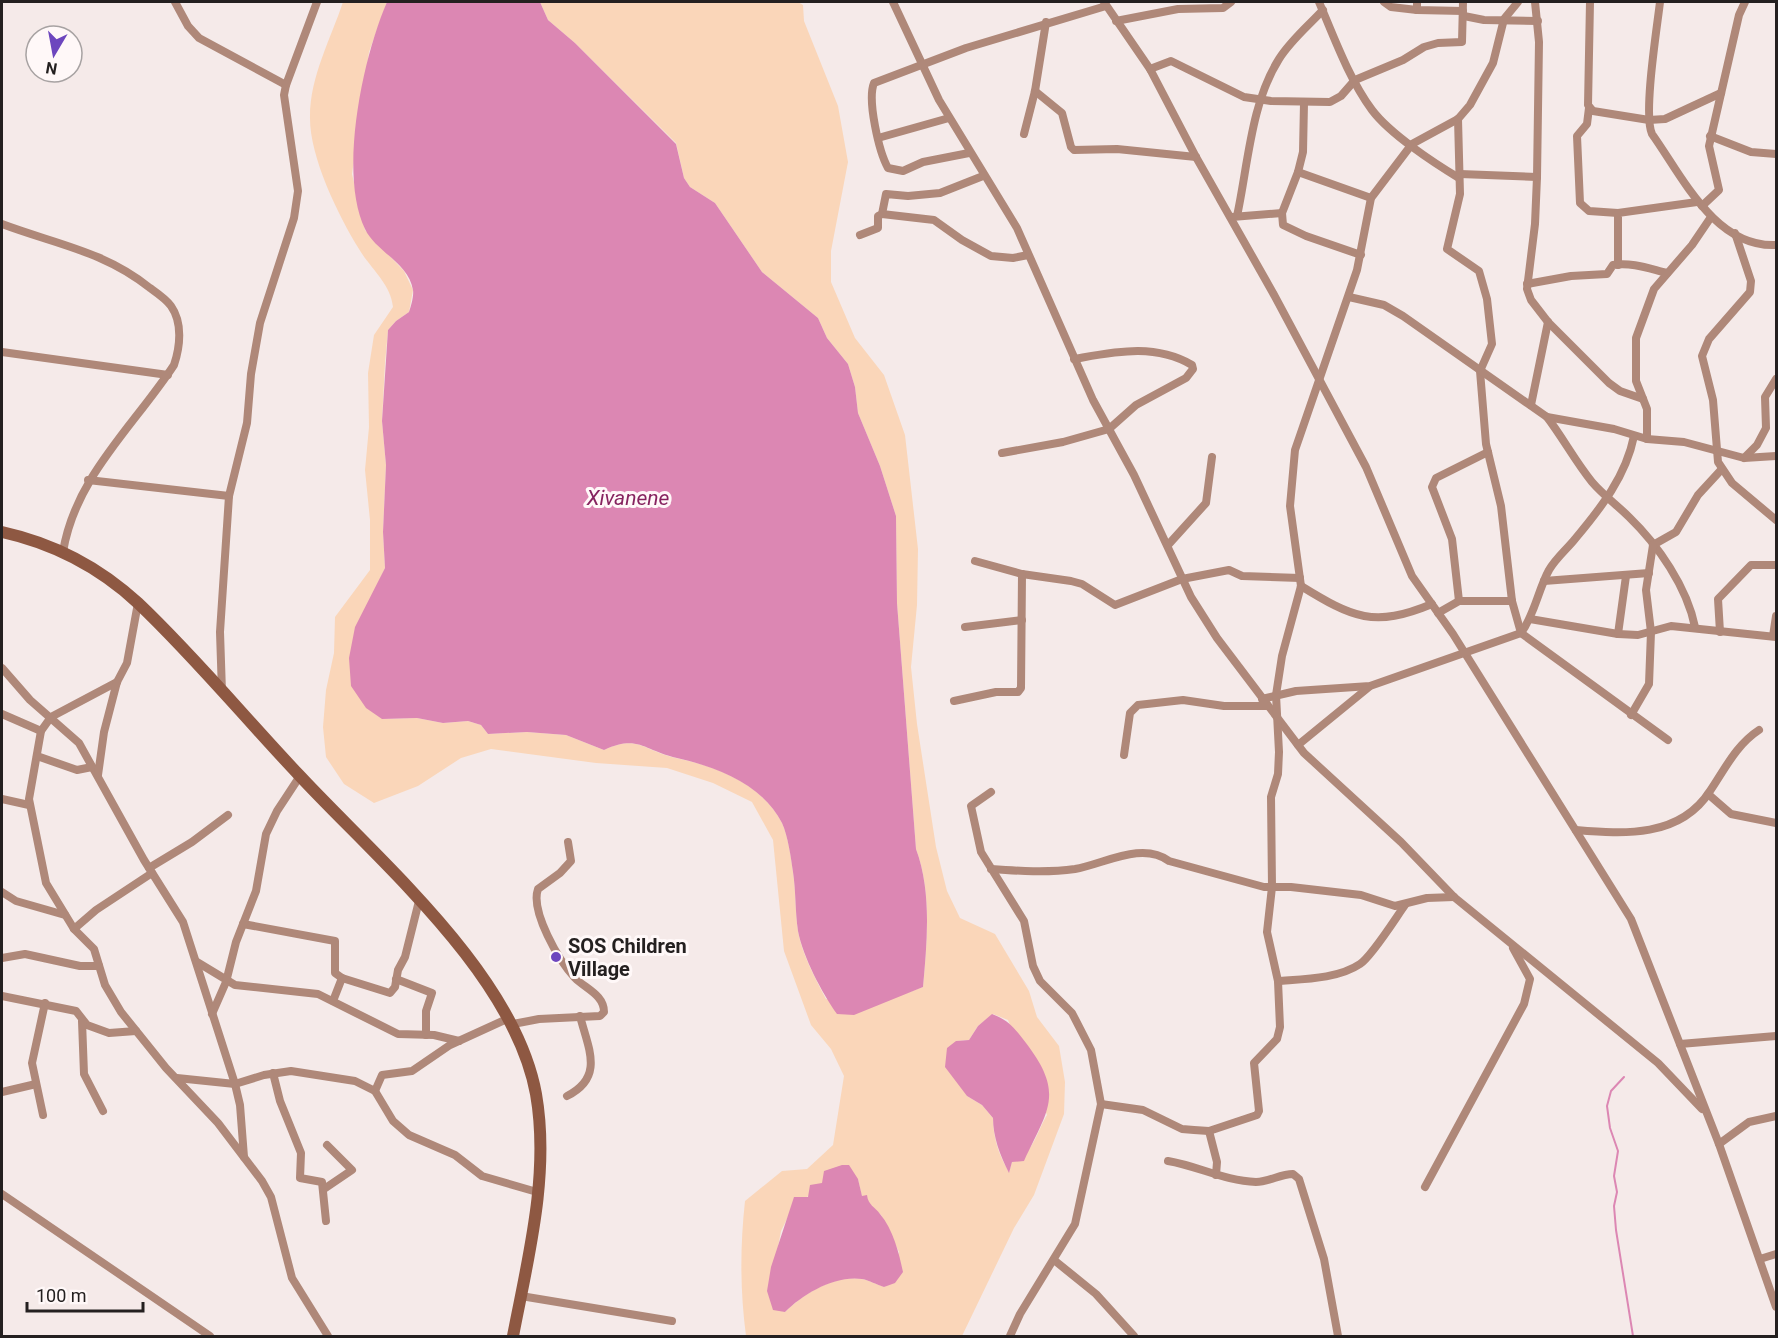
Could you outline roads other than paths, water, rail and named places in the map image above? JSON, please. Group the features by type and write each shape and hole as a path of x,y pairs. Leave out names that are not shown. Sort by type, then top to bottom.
{"main road":[{"path":"2,532 25,537 63,552 109,579 138,603 419,901 484,978 511,1021 526,1057 540,1122 537,1192 513,1336"}],"street":[{"path":"176,2 188,26 200,38 286,85"},
{"path":"222,692 220,632 229,496 247,423 251,374 260,323 294,218 298,191 284,95 318,2"},
{"path":"893,2 921,66 949,118 1017,228 1074,359 1168,545 1182,579 1217,638 1298,745 1401,842 1454,897 1658,1063 1704,1112"},
{"path":"1116,21 1178,9 1223,8 1231,2"},
{"path":"1384,2 1391,7 1417,6 1463,10 1504,19 1538,21"},
{"path":"1101,1104 1138,1109 1182,1128 1209,1131 1258,1113 1254,1063 1277,1039 1280,1027 1278,981 1267,938 1272,887 1271,798 1278,774 1279,752 1276,695 1282,656 1300,582 1292,532 1292,470 1295,450 1349,297 1361,255 1371,198 1412,144 1458,119 1482,88 1493,63 1504,19 1518,2"},
{"path":"1535,2 1538,21 1537,177 1535,224 1527,284 1531,300 1548,322 1609,382 1620,391 1642,399"},
{"path":"1590,2 1589,108 1587,124 1578,136 1580,203 1589,211 1618,213 1700,204 1719,190 1709,154 1710,136 1739,15 1745,2"},
{"path":"1660,2 1648,120 1652,134 1711,217 1735,233 1773,245 1776,255"},
{"path":"969,153 923,162 903,171 893,170 886,164 878,138 871,92 874,83 966,48 1105,4 1150,69 1196,157 1234,217 1366,467 1412,576 1465,652 1636,929 1704,1112 1719,1144 1776,1307"},
{"path":"1234,217 1260,101 1279,59 1321,6 1355,80 1374,112 1412,144 1460,176 1537,177"},
{"path":"1150,69 1171,61 1244,97 1260,101 1330,102 1341,96 1355,80 1430,45 1462,42 1463,10"},
{"path":"1023,134 1035,90 1046,22"},
{"path":"1035,90 1062,113 1071,147 1074,150 1117,149 1196,157"},
{"path":"1589,108 1593,111 1648,120 1680,114 1721,93"},
{"path":"1304,103 1303,152 1281,220 1287,228 1361,255"},
{"path":"878,138 949,118"},
{"path":"1458,119 1460,176 1458,207 1447,249 1479,271 1487,299 1492,344 1480,371 1488,452 1501,506 1512,601 1521,633 1668,740"},
{"path":"1710,136 1750,152 1776,154"},
{"path":"1298,171 1371,198"},
{"path":"860,235 878,228 878,216 882,214 886,194 908,196 940,193 983,176"},
{"path":"1234,217 1282,213"},
{"path":"1618,213 1618,265"},
{"path":"882,214 934,220 962,240 991,256 1012,258 1029,255"},
{"path":"1647,439 1647,409 1636,381 1636,338 1654,290 1692,245 1711,217"},
{"path":"2,224 88,252 123,267 171,306 178,321 178,352 168,375 88,480 66,531 63,552"},
{"path":"1735,233 1751,281 1750,292 1709,339 1702,356 1713,400 1721,470 1732,483 1776,520"},
{"path":"1527,284 1571,276 1607,274 1613,265 1641,266 1667,273"},
{"path":"1349,297 1384,305 1403,316 1547,417 1584,472 1607,498 1629,516 1653,545 1683,594 1692,612 1695,627"},
{"path":"1531,405 1548,322"},
{"path":"1002,453 1063,442 1109,429 1136,405 1192,373 1192,365 1150,350 1074,359"},
{"path":"2,352 168,375"},
{"path":"1744,458 1757,445 1766,429 1764,404 1776,379"},
{"path":"1547,417 1614,429 1647,439 1684,442 1718,453 1744,458 1776,456"},
{"path":"1124,756 1130,713 1138,705 1183,700 1224,706 1265,702 1276,695 1370,686 1521,633 1530,619 1544,580 1557,559 1607,498 1625,467 1634,436"},
{"path":"1460,601 1452,539 1432,487 1436,478 1488,452"},
{"path":"1168,545 1206,503 1212,457"},
{"path":"1653,545 1676,532 1698,495 1721,470"},
{"path":"88,480 229,496"},
{"path":"1632,715 1649,684 1651,632 1646,598 1653,545"},
{"path":"975,561 1022,574 1071,580 1115,605 1182,579 1229,570 1242,576 1300,582 1352,613 1369,618 1389,619 1432,604"},
{"path":"1720,632 1718,599 1751,565 1776,565"},
{"path":"1544,580 1649,573"},
{"path":"954,701 987,694 1018,692 1021,688 1022,574"},
{"path":"1618,634 1626,576"},
{"path":"1438,613 1460,601 1512,601"},
{"path":"98,776 104,732 117,682 127,663 138,603"},
{"path":"1530,619 1618,634 1651,632 1671,626 1775,637 1776,616"},
{"path":"965,627 1022,620"},
{"path":"2,668 30,700 72,735 187,930 235,1084 240,1106 244,1157"},
{"path":"117,682 98,690 51,717 41,731 29,805 46,883 74,929 92,945 110,995 136,1031 256,1171 271,1197 292,1278 328,1336"},
{"path":"1298,745 1370,686"},
{"path":"2,714 41,731"},
{"path":"1576,830 1639,834 1674,822 1708,794 1736,750 1758,730"},
{"path":"37,756 77,770 92,767"},
{"path":"212,1014 226,982 258,882 261,849 266,834 277,811 300,776"},
{"path":"991,792 971,808 981,852 1024,921 1033,966 1041,981 1072,1013 1088,1044 1101,1104 1075,1224 1020,1314 1010,1336"},
{"path":"1708,794 1731,814 1776,823"},
{"path":"2,799 29,805"},
{"path":"74,929 96,910 228,815"},
{"path":"375,1091 382,1075 411,1071 459,1041 511,1021 600,1016 604,1012 601,1000 570,972 537,912 538,888 560,873 571,861 568,842"},
{"path":"991,868 1036,873 1077,869 1126,855 1158,854 1169,861 1272,887 1361,895 1395,906 1427,898 1454,897"},
{"path":"2,892 16,901 65,915"},
{"path":"243,924 335,941 333,969 342,978 390,993 405,957 419,901"},
{"path":"1278,981 1314,977 1348,970 1361,964 1405,905"},
{"path":"1425,1187 1524,1004 1530,979 1511,945"},
{"path":"2,958 25,954 81,966 99,966"},
{"path":"197,962 226,982 251,988 310,992 333,1001 393,1032 459,1041"},
{"path":"333,1001 342,978"},
{"path":"396,979 432,993 426,1011 426,1035"},
{"path":"2,996 76,1011 81,1021 84,1074 104,1111"},
{"path":"43,1115 32,1063 45,1003"},
{"path":"567,1095 581,1087 590,1077 591,1062 580,1016"},
{"path":"81,1021 109,1033 136,1031"},
{"path":"1680,1044 1776,1036"},
{"path":"176,1078 235,1084 273,1073 291,1071 355,1081 375,1091 393,1121 408,1135 455,1155 482,1176 537,1192"},
{"path":"273,1073 292,1133 301,1153 300,1178 303,1181 320,1180 324,1189 326,1221"},
{"path":"2,1092 36,1084"},
{"path":"1719,1144 1749,1122 1776,1116"},
{"path":"1209,1131 1217,1162 1216,1175"},
{"path":"324,1189 352,1170 327,1145"},
{"path":"1167,1161 1216,1175 1257,1182 1287,1174 1293,1174 1299,1179 1324,1258 1338,1336"},
{"path":"3,1194 210,1336"},
{"path":"1760,1259 1776,1254"},
{"path":"1054,1260 1096,1294 1134,1336"},
{"path":"521,1296 672,1321"}],"water":[{"name":"Xivanene","path":"387,2 540,2 548,20 575,43 676,144 684,178 690,187 715,203 762,272 818,318 827,338 848,364 855,387 858,413 880,466 896,516 897,603 916,849 924,882 927,917 923,987 854,1015 837,1014 825,996 800,941 794,879 788,841 782,823 763,798 737,779 707,766 666,755 641,745 616,745 604,750 566,735 527,732 488,734 481,725 468,721 443,723 417,718 382,719 366,708 351,686 349,658 355,627 385,568 383,532 386,465 382,421 388,330 409,312 413,295 405,272 365,229 357,205 354,178 354,147 362,83 378,25"},
{"path":"992,1014 1007,1022 1026,1043 1046,1076 1049,1089 1049,1102 1040,1128 1024,1161 1012,1162 1009,1173 998,1146 993,1118 982,1105 967,1096 945,1067 947,1048 956,1041 969,1040 978,1026"},
{"path":"849,1165 858,1179 862,1196 867,1195 870,1204 889,1227 903,1272 895,1283 884,1287 862,1279 841,1280 820,1287 785,1312 773,1310 767,1291 771,1267 794,1197 808,1197 810,1185 822,1183 824,1171"}],"waterway":[{"path":"1624,1077 1611,1091 1607,1106 1610,1128 1618,1151 1614,1176 1617,1192 1614,1206 1633,1336"}],"place":[{"name":"SOS Children Village","path":"556,957"}]}
